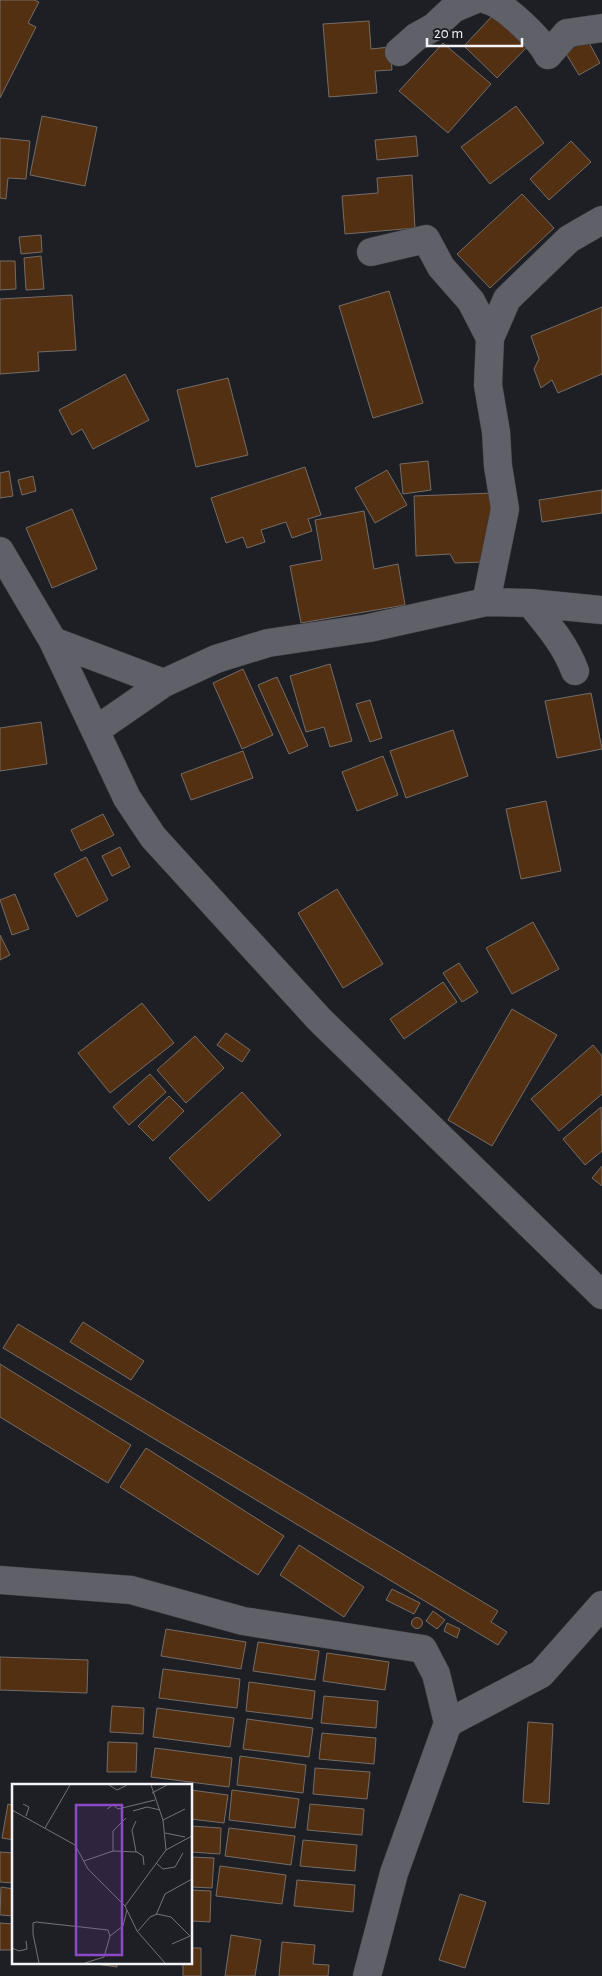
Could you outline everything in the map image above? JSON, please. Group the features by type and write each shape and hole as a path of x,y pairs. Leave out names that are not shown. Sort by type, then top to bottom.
{"street":[{"path":"400,52 416,37 434,27 453,9 474,0"},
{"path":"487,0 497,2 511,13 543,45 548,55 567,33 602,28"},
{"path":"486,602 505,509 498,466 496,432 488,385 490,338 507,299 569,239 602,220"},
{"path":"371,252 426,239 441,267 471,301 490,338"},
{"path":"0,551 53,641 127,798 152,837 318,1019 602,1294"},
{"path":"96,730 164,683 216,660 268,643 369,628 486,602 530,603 602,610"},
{"path":"530,603 569,654 575,671"},
{"path":"53,641 164,683"},
{"path":"0,1580 132,1590 243,1621 423,1649 436,1674 448,1723 394,1873 367,1976"},
{"path":"448,1723 541,1674 602,1605"}],"building":[{"path":"0,0 34,0 39,2 28,23 36,27 0,98"},
{"path":"495,13 528,46 497,78 464,46"},
{"path":"369,21 371,49 390,47 392,70 375,71 377,93 329,97 323,24"},
{"path":"587,39 600,63 579,75 565,52"},
{"path":"443,43 491,84 448,133 399,91"},
{"path":"516,106 544,143 490,184 461,147"},
{"path":"42,116 97,127 85,186 30,175"},
{"path":"416,136 418,156 377,160 375,140"},
{"path":"0,138 30,141 26,179 8,178 6,199 0,198"},
{"path":"571,141 591,162 549,200 530,179"},
{"path":"412,175 415,228 345,234 342,196 378,193 377,178"},
{"path":"522,194 554,228 490,288 457,254"},
{"path":"41,235 42,252 21,254 19,237"},
{"path":"41,256 44,289 26,290 24,258"},
{"path":"0,261 15,261 16,289 0,290"},
{"path":"389,291 423,403 373,418 339,306"},
{"path":"72,295 76,350 38,352 39,371 0,374 0,299"},
{"path":"602,307 602,374 558,393 552,380 541,388 534,369 539,359 531,336"},
{"path":"125,374 149,420 93,449 82,429 72,435 59,410"},
{"path":"228,378 248,455 196,467 177,390"},
{"path":"428,461 431,490 403,494 400,464"},
{"path":"305,467 321,515 308,519 312,531 292,538 286,522 261,530 265,542 247,548 243,537 226,543 211,498"},
{"path":"387,470 407,505 375,523 355,488"},
{"path":"9,471 13,496 0,498 0,473"},
{"path":"33,476 36,491 22,495 18,480"},
{"path":"602,490 602,513 542,522 539,500"},
{"path":"493,493 496,552 484,562 455,563 450,554 416,556 414,496"},
{"path":"72,509 97,569 52,588 26,528"},
{"path":"364,511 374,569 398,564 405,605 301,623 290,566 322,560 315,520"},
{"path":"330,664 352,741 330,747 324,727 306,732 290,676"},
{"path":"243,669 273,735 242,749 213,683"},
{"path":"277,677 308,746 289,754 258,685"},
{"path":"591,693 602,749 557,758 545,701"},
{"path":"370,700 382,738 370,742 356,704"},
{"path":"41,722 47,764 0,771 0,728"},
{"path":"453,730 468,776 406,798 390,751"},
{"path":"243,751 253,778 191,800 181,774"},
{"path":"383,756 398,795 357,811 342,772"},
{"path":"546,801 561,871 521,879 506,809"},
{"path":"103,814 114,835 81,851 71,830"},
{"path":"120,847 130,867 112,876 102,856"},
{"path":"86,857 108,900 77,917 54,874"},
{"path":"337,889 383,964 343,988 298,913"},
{"path":"15,894 29,929 12,935 0,900"},
{"path":"533,922 559,969 512,994 486,948"},
{"path":"0,935 10,955 0,960"},
{"path":"459,963 478,992 462,1002 443,973"},
{"path":"443,982 457,1002 404,1039 390,1019"},
{"path":"142,1003 174,1043 110,1093 78,1053"},
{"path":"512,1009 557,1035 492,1146 448,1120"},
{"path":"226,1033 250,1050 242,1062 217,1045"},
{"path":"195,1036 224,1068 186,1103 157,1070"},
{"path":"593,1045 602,1056 602,1094 559,1131 531,1099"},
{"path":"150,1074 166,1092 129,1125 113,1107"},
{"path":"242,1092 281,1135 209,1201 169,1158"},
{"path":"169,1096 184,1111 153,1141 138,1126"},
{"path":"601,1107 602,1151 585,1165 563,1139"},
{"path":"602,1166 602,1186 592,1178"},
{"path":"83,1322 144,1361 131,1380 70,1342"},
{"path":"18,1324 498,1611 491,1622 507,1632 498,1645 3,1348"},
{"path":"0,1364 131,1445 108,1483 0,1417"},
{"path":"146,1448 284,1536 258,1575 120,1487"},
{"path":"299,1545 364,1587 344,1617 280,1575"},
{"path":"392,1589 420,1603 414,1614 386,1600"},
{"path":"433,1611 445,1620 437,1629 426,1621"},
{"path":"415,1618 419,1618 422,1623 421,1627 415,1628 412,1625 412,1621"},
{"path":"447,1623 460,1629 457,1638 444,1631"},
{"path":"166,1629 246,1642 241,1669 161,1656"},
{"path":"258,1642 319,1651 315,1680 253,1671"},
{"path":"327,1653 389,1662 385,1690 323,1681"},
{"path":"0,1657 88,1660 87,1693 0,1690"},
{"path":"163,1669 240,1679 237,1708 159,1698"},
{"path":"249,1682 315,1691 312,1719 246,1711"},
{"path":"324,1696 378,1701 376,1728 321,1723"},
{"path":"112,1706 144,1708 143,1734 110,1732"},
{"path":"157,1708 234,1718 230,1747 153,1737"},
{"path":"247,1719 313,1728 309,1757 243,1749"},
{"path":"528,1722 553,1724 549,1804 523,1802"},
{"path":"322,1733 376,1738 374,1764 319,1759"},
{"path":"108,1742 137,1743 136,1772 107,1772"},
{"path":"155,1748 232,1758 229,1787 151,1777"},
{"path":"240,1756 306,1765 303,1793 237,1785"},
{"path":"315,1768 370,1772 367,1799 313,1794"},
{"path":"192,1790 228,1795 224,1823 192,1819"},
{"path":"232,1790 299,1799 295,1828 229,1820"},
{"path":"8,1804 12,1805 12,1840 2,1838"},
{"path":"310,1804 364,1809 362,1835 307,1830"},
{"path":"192,1826 221,1828 220,1854 192,1852"},
{"path":"229,1828 295,1836 291,1865 225,1856"},
{"path":"303,1840 357,1845 355,1871 300,1866"},
{"path":"0,1852 12,1853 12,1883 0,1882"},
{"path":"192,1857 214,1858 212,1888 192,1887"},
{"path":"220,1866 286,1875 282,1904 216,1896"},
{"path":"297,1880 355,1885 353,1912 294,1906"},
{"path":"1,1887 12,1889 12,1916 0,1915"},
{"path":"192,1890 211,1891 210,1922 192,1921"},
{"path":"460,1894 486,1902 465,1968 439,1960"},
{"path":"0,1923 12,1924 12,1950 0,1950"},
{"path":"231,1935 261,1940 255,1976 225,1976"},
{"path":"282,1942 315,1945 313,1964 329,1965 328,1976 279,1976"},
{"path":"192,1948 201,1948 201,1976 183,1976 183,1964 192,1964"},
{"path":"96,1964 117,1964 117,1967"}]}
